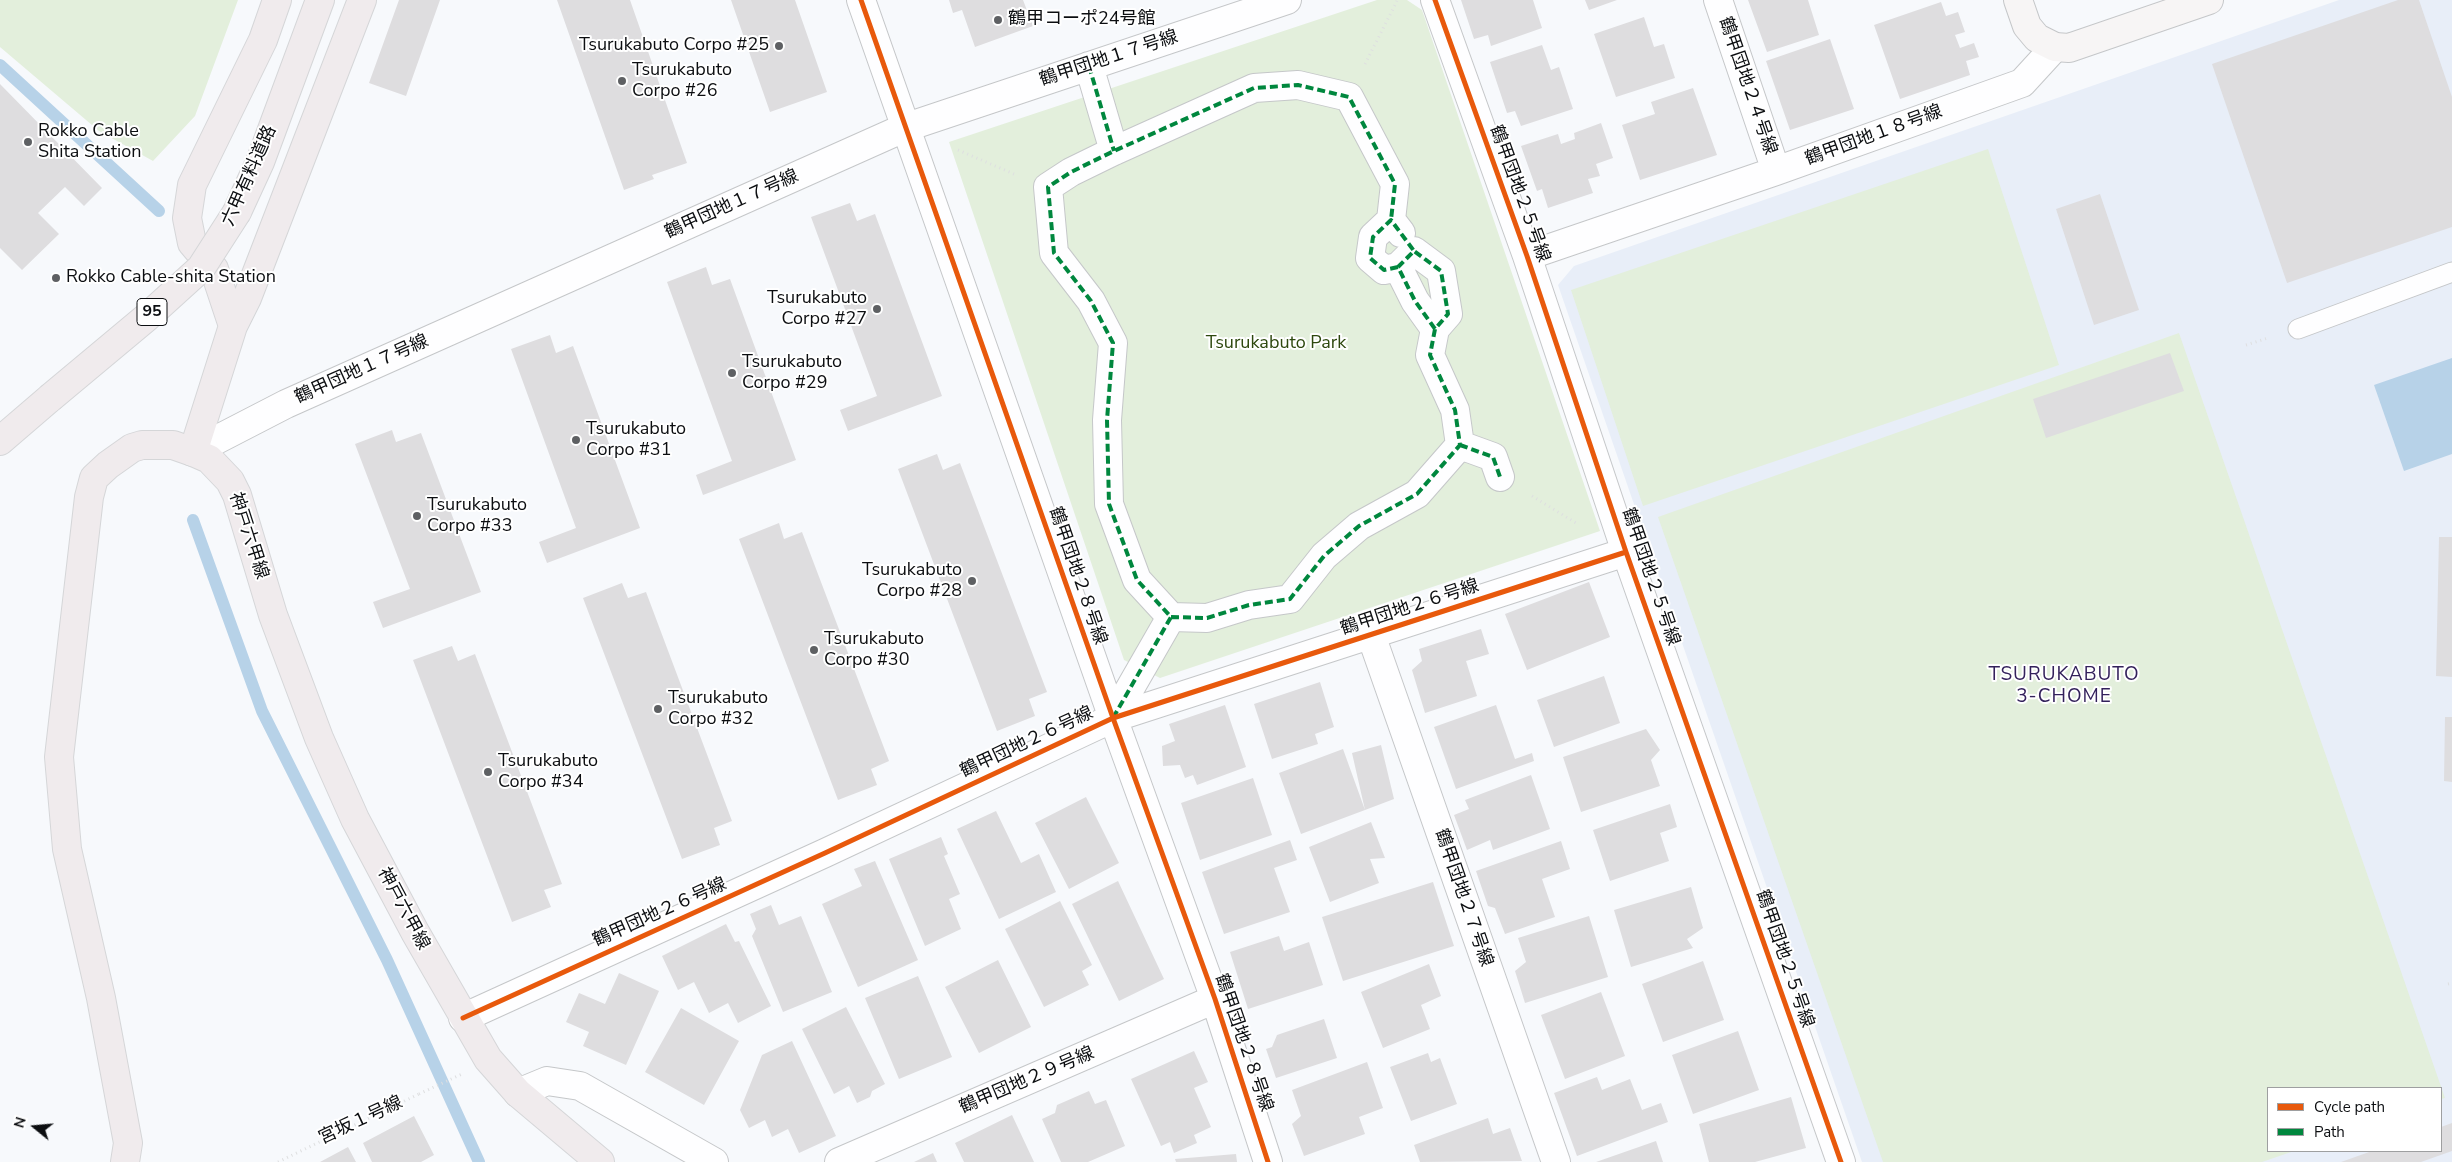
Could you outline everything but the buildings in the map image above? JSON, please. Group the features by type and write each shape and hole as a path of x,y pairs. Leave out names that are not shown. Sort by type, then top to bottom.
{"main road":[{"path":"232,326 214,269 192,243 187,218 192,185 263,40 276,0"},
{"name":"六甲有料道路","path":"0,441 148,317 176,288 201,268 238,212 260,162 320,0"},
{"path":"194,452 232,326 247,298 362,0"},
{"name":"神戸六甲線","path":"125,1162 128,1143 101,998 67,849 59,757 89,497 94,478 108,465 132,448 142,445 173,445 209,459 220,468 237,495 273,615 319,738 355,819 463,1018 488,1059 518,1093 600,1162"}],"street":[{"name":"鶴甲団地２８号線","path":"860,0 1113,718 1215,999 1268,1162"},
{"name":"鶴甲団地１７号線","path":"194,452 286,404 904,128 1287,0"},
{"name":"鶴甲団地２５号線","path":"1435,0 1527,256 1626,552 1841,1162"},
{"name":"鶴甲団地２４号線","path":"1718,0 1776,171"},
{"path":"2018,0 2027,26 2037,38 2055,47 2069,48 2209,0"},
{"name":"鶴甲団地１８号線","path":"1527,256 1776,171 2022,83 2055,47"},
{"path":"1089,66 1114,151"},
{"path":"1391,220 1373,236 1370,258 1384,270 1406,259 1441,271 1448,314 1435,329 1430,355 1455,410 1460,445 1417,494 1359,526 1324,556 1290,599 1249,605 1207,618 1171,617 1137,580 1109,504 1106,420 1113,343 1091,301 1054,253 1048,188 1071,172 1114,151 1254,88 1298,84 1349,97 1395,184 1391,220 1406,259 1416,301 1435,329"},
{"path":"1460,445 1493,457 1500,477"},
{"name":"鶴甲団地２６号線","path":"463,1018 825,853 1113,718 1626,552"},
{"path":"1113,718 1171,617"},
{"name":"鶴甲団地２７号線","path":"1370,635 1556,1162"},
{"name":"鶴甲団地２９号線","path":"839,1162 1215,999"},
{"path":"518,1093 547,1081 580,1086 714,1162"}],"lane":[{"path":"2298,329 2452,272"}],"path":[{"path":"1349,97 1397,0"},
{"path":"904,128 1048,188"},
{"path":"1500,477 1626,552"}],"shaded area":[{"path":"2339,0 2452,0 2452,1162 1862,1162 1558,285 1574,266"}],"green space":[{"path":"0,0 238,0 195,116 153,161 99,131 0,47"},
{"name":"Tsurukabuto Park","path":"1377,0 1407,0 1422,10 1600,531 1160,678 1124,660 949,142"},
{"path":"1988,149 2059,365 1643,506 1571,290"},
{"path":"2179,333 2441,1087 2267,1087 2267,1152 2291,1152 2262,1162 1883,1162 1658,517"}],"water":[{"path":"2452,358 2452,454 2404,471 2374,385"}],"waterway":[{"path":"0,65 159,211"},
{"path":"193,520 262,711 387,960 479,1162"}],"marked path":[{"path":"1089,66 1114,151"},
{"path":"1113,718 1171,617 1137,580 1109,504 1107,420 1113,343 1091,301 1054,253 1048,187 1071,172 1114,151 1254,88 1298,85 1349,97 1395,184 1391,220"},
{"path":"1398,267 1384,270 1370,258 1373,237 1391,220 1414,251"},
{"path":"1171,617 1207,618 1249,605 1290,599 1324,556 1359,526 1417,494 1460,445 1455,410 1430,355 1435,329 1448,314 1441,271 1414,251 1398,267 1415,301 1435,329"},
{"path":"1460,445 1493,457 1500,477"}],"cycle path":[{"path":"861,0 1113,718 1215,999 1268,1162"},
{"path":"1435,0 1527,256 1626,552 1841,1162"},
{"path":"463,1018 825,853 1113,718 1626,552"}],"place":[{"name":"鶴甲コーポ24号館","path":"998,20"},
{"name":"Tsurukabuto Corpo #25","path":"779,46"},
{"name":"Tsurukabuto Corpo #26","path":"622,81"},
{"name":"Rokko Cable Shita Station","path":"28,142"},
{"name":"Rokko Cable-shita Station","path":"56,278"},
{"name":"Tsurukabuto Corpo #27","path":"877,309"},
{"name":"Tsurukabuto Corpo #29","path":"732,373"},
{"name":"Tsurukabuto Corpo #31","path":"576,440"},
{"name":"Tsurukabuto Corpo #33","path":"417,516"},
{"name":"Tsurukabuto Corpo #28","path":"972,581"},
{"name":"Tsurukabuto Corpo #30","path":"814,650"},
{"name":"Tsurukabuto Corpo #32","path":"658,709"},
{"name":"Tsurukabuto Corpo #34","path":"488,772"}],"district":[{"name":"TSURUKABUTO 3-CHOME","path":"2064,686"}]}
